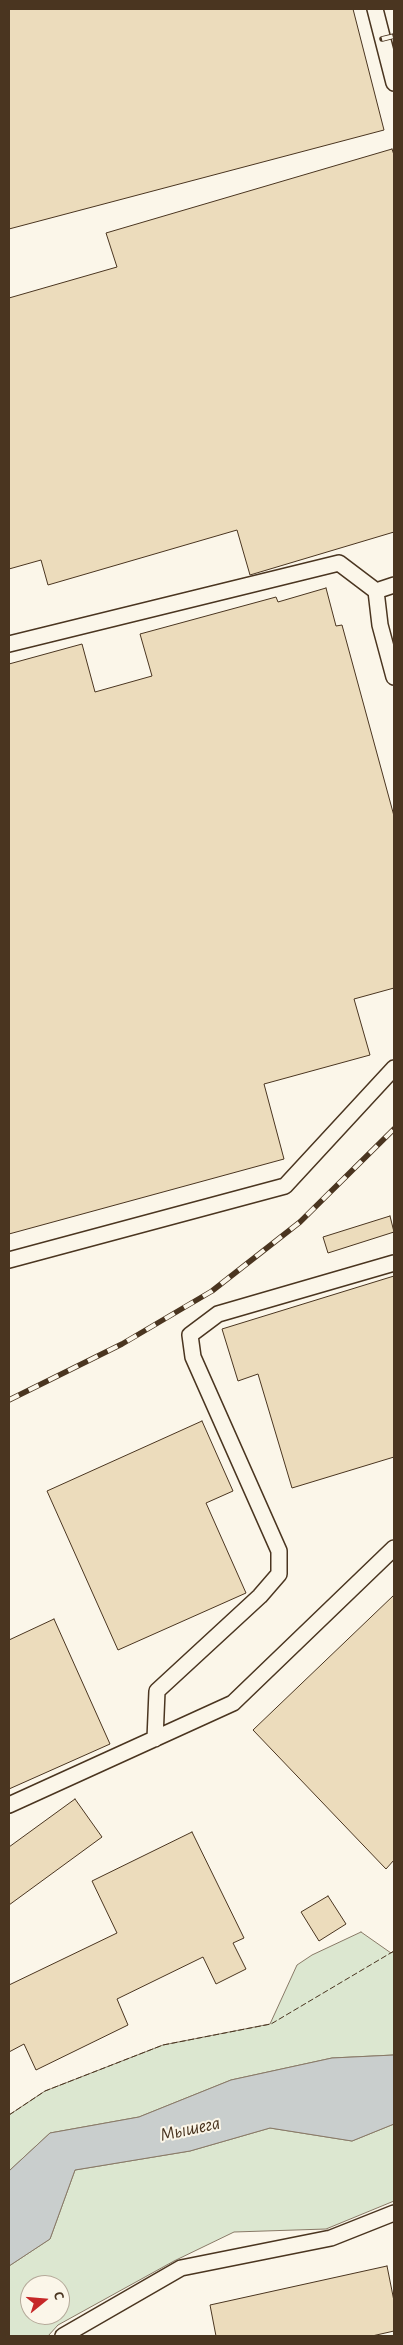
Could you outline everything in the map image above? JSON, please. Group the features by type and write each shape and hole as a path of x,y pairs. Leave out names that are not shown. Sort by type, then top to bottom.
{"lane":[{"path":"375,9 394,83"},
{"path":"9,644 339,563 376,591 380,625 394,677"},
{"path":"376,591 394,585"},
{"path":"9,1260 286,1186 394,1068"},
{"path":"155,1739 157,1691 260,1596 279,1574 279,1552 193,1357 190,1335 218,1314 394,1263"},
{"path":"9,1805 233,1703 394,1548"},
{"path":"63,2336 181,2268 331,2238 394,2213"}],"green space":[{"path":"361,1932 391,1953 394,1951 394,2055 332,2058 231,2080 139,2117 50,2133 9,2171 9,2115 45,2091 163,2045 270,2024 297,1965 312,1955"},
{"path":"394,2124 394,2201 326,2229 234,2232 174,2261 70,2318 70,2275 20,2275 20,2325 58,2325 48,2336 9,2336 9,2266 50,2239 75,2170 190,2151 270,2128 352,2141"}],"water":[{"name":"Мышега","path":"394,2055 394,2124 352,2141 270,2128 190,2151 75,2170 50,2239 9,2266 9,2171 50,2133 139,2117 231,2080 332,2058"}],"building":[{"path":"9,9 353,9 384,130 9,229"},
{"path":"392,149 394,155 394,532 250,575 237,530 48,585 41,560 9,569 9,298 117,267 106,233"},
{"path":"326,588 336,626 342,625 394,816 394,988 354,999 370,1055 264,1084 284,1159 9,1234 9,664 82,644 95,692 152,676 140,634 276,597 278,602"},
{"path":"390,1216 394,1232 328,1253 323,1237"},
{"path":"394,1276 394,1457 292,1488 258,1374 238,1381 222,1329"},
{"path":"202,1421 233,1491 206,1503 246,1593 118,1650 47,1491"},
{"path":"394,1595 394,1860 386,1869 253,1730"},
{"path":"54,1619 110,1744 9,1789 9,1640"},
{"path":"75,1799 102,1837 9,1905 9,1847"},
{"path":"192,1832 244,1938 233,1943 246,1969 216,1984 203,1957 117,1999 128,2025 36,2070 24,2044 9,2052 9,1985 117,1933 92,1881"},
{"path":"328,1896 346,1924 319,1941 301,1912"},
{"path":"387,2266 394,2301 394,2331 372,2336 216,2336 210,2305"}],"railway":[{"path":"382,39 394,36"},
{"path":"9,1400 122,1344 212,1291 300,1222 394,1129"}],"fence":[{"path":"9,2115 45,2091 163,2045 271,2024 394,1951"}]}
